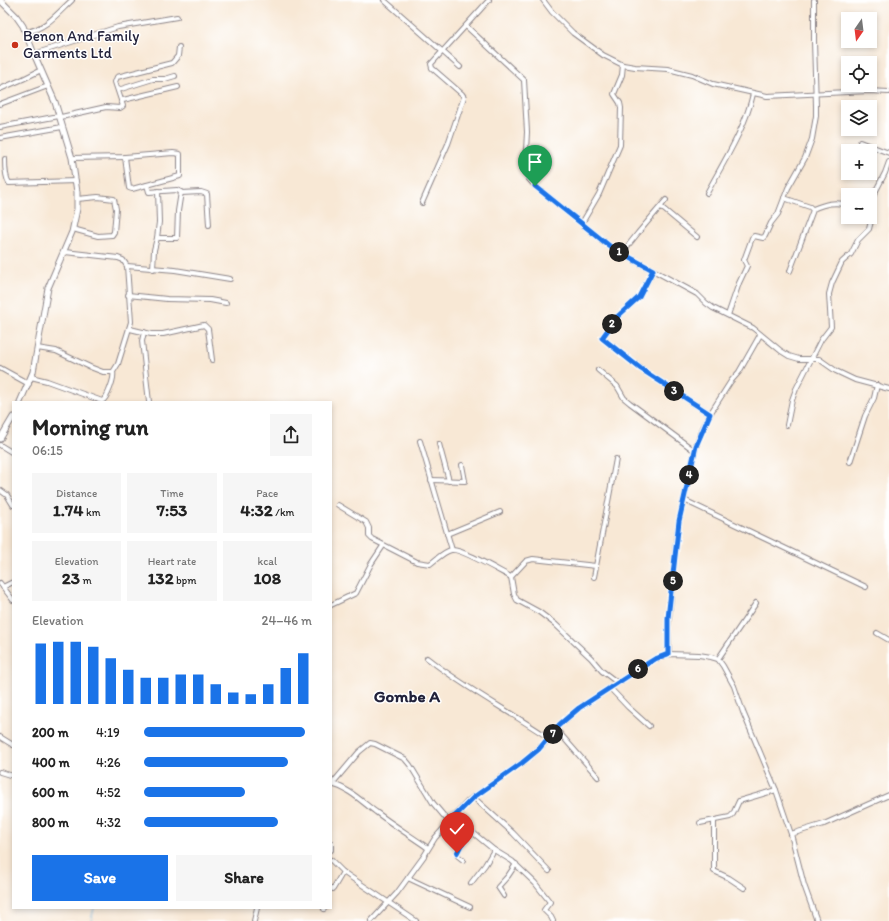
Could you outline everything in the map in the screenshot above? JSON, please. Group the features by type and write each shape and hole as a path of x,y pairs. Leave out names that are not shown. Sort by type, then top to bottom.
{"street":[{"path":"0,0 16,16 26,32 48,86 60,118 72,158 77,198 77,209 73,229 48,288 44,317 31,377 20,401"},
{"path":"26,32 33,31 49,22 72,0"},
{"path":"384,0 460,67"},
{"path":"422,202 448,144 464,97 430,64 489,0"},
{"path":"543,0 568,29 603,55 623,64 635,67 668,69 692,75 714,84 753,94 772,97 868,91 889,92"},
{"path":"728,315 739,283 747,266 744,260 752,238 756,236 763,238 766,236 770,223 778,214 781,203 805,158 812,139 816,116 814,0"},
{"path":"34,54 118,27 178,17"},
{"path":"466,26 525,82 527,137 525,169 528,178 535,186 612,248 697,294 706,303 746,323 789,356 799,359 819,358 836,371 855,380 889,389"},
{"path":"0,127 60,118 106,108 122,107 123,106 115,82 117,77 172,63 178,56 179,47"},
{"path":"582,223 599,194 620,145 621,108 620,103 614,94 622,75 623,64"},
{"path":"0,89 41,70"},
{"path":"118,90 153,79 165,79 175,76"},
{"path":"0,104 48,86"},
{"path":"121,100 178,87"},
{"path":"707,193 745,122 753,94"},
{"path":"0,138 62,127"},
{"path":"860,142 889,153"},
{"path":"72,158 125,157 174,153 180,154 180,176 132,189 128,188 125,157"},
{"path":"6,159 5,164 7,181 9,183 76,181"},
{"path":"877,188 889,162"},
{"path":"147,185 149,192 177,190 181,193 201,192 207,194 209,225"},
{"path":"153,269 154,250 159,222 158,191"},
{"path":"157,238 177,238 178,211 181,193"},
{"path":"73,229 98,236 112,235 114,232 116,209 114,199 98,197 77,198"},
{"path":"784,198 813,209 828,203 835,202 841,203"},
{"path":"622,253 666,200"},
{"path":"661,207 697,237"},
{"path":"790,271 813,209"},
{"path":"787,425 792,400 821,340 831,327 829,294 832,283 842,262 851,254 858,240 869,229 870,224"},
{"path":"31,377 47,381 102,401 105,400 114,376 113,372 118,364 130,329 132,315 128,296 127,266 125,262 118,258 64,252"},
{"path":"127,266 175,270 230,279"},
{"path":"653,270 639,297 618,316 602,338 641,369 710,414"},
{"path":"128,296 210,300 226,303"},
{"path":"130,329 162,334 204,325 208,329 212,360"},
{"path":"144,332 142,341 149,401"},
{"path":"668,654 668,618 676,542 695,451 702,430 710,414 731,381 739,372 760,335"},
{"path":"37,348 56,351 103,372 113,372"},
{"path":"0,368 29,384"},
{"path":"598,370 617,386 624,398 695,451"},
{"path":"850,462 874,398 877,385"},
{"path":"0,438 12,419"},
{"path":"420,441 452,550"},
{"path":"439,444 449,481"},
{"path":"0,446 12,452"},
{"path":"594,577 616,459"},
{"path":"431,480 464,481 462,465"},
{"path":"0,490 7,495 12,503"},
{"path":"684,500 866,587"},
{"path":"338,505 366,522 369,528 370,538 382,546 417,562 427,564 432,563 448,551 452,550 464,553 511,577"},
{"path":"447,534 500,512"},
{"path":"332,605 356,593 364,575 382,546"},
{"path":"511,577 526,561 533,559 596,566"},
{"path":"511,577 514,594 517,600 555,624 591,658 602,671 618,683"},
{"path":"12,582 2,585 12,599"},
{"path":"718,659 756,603"},
{"path":"877,633 889,639"},
{"path":"370,921 408,878 428,848 449,822 474,797 539,749 559,725 579,708 648,663 668,654 699,655 718,659 734,686 743,712 776,790 791,834 804,884 816,921"},
{"path":"427,658 451,676 549,738"},
{"path":"610,688 649,726"},
{"path":"556,729 598,777"},
{"path":"0,737 12,744"},
{"path":"428,848 353,794 332,784 359,752 370,743 375,744 405,759 433,803 449,822"},
{"path":"0,772 12,776"},
{"path":"700,823 730,817 732,816 739,801 776,790"},
{"path":"791,834 824,824 889,795"},
{"path":"474,797 513,832 549,871"},
{"path":"454,817 494,850 516,864 535,883 550,902 544,910 553,921"},
{"path":"714,820 714,871 729,878 744,888"},
{"path":"463,860 457,853 461,845 472,832"},
{"path":"471,883 494,850"},
{"path":"332,861 343,872 416,921"},
{"path":"504,896 498,887 516,864"},
{"path":"332,890 343,872"},
{"path":"408,878 470,907"},
{"path":"254,921 257,909"}],"waterway":[{"path":"91,921 94,909"}],"place":[{"name":"Benon And Family Garments Ltd","path":"15,45"}],"district":[{"name":"Gombe A","path":"407,696"}],"route":[{"path":"457,853 461,845 472,832 454,817 468,801 530,757 547,741 559,725 579,708 655,659 668,654 668,618 679,521 696,446 710,414 641,369 602,338 618,316 639,297 653,270 612,248 535,186"}]}
